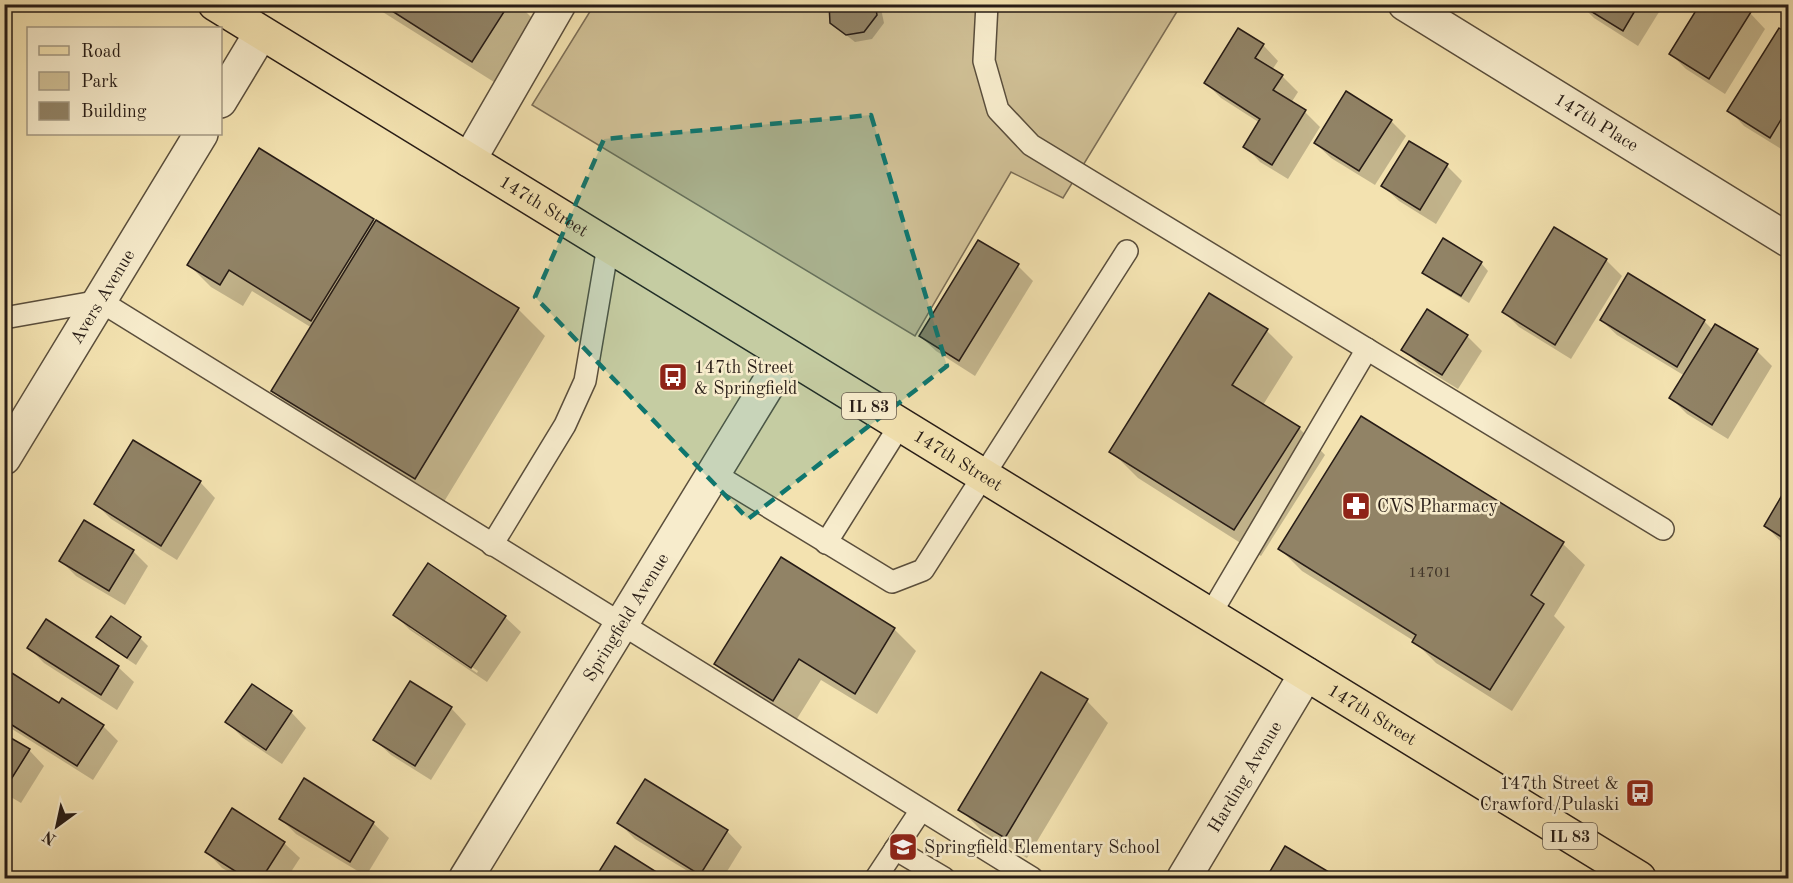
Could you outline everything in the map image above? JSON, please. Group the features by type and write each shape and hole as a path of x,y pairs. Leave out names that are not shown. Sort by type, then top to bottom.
{"main road":[{"name":"147th Street","path":"240,15 608,246 1306,674 1622,874"}],"street":[{"path":"469,160 559,4"},
{"name":"147th Place","path":"1405,4 1788,240"},
{"path":"222,92 240,15"},
{"name":"Avers Avenue","path":"4,458 200,135"},
{"name":"Springfield Avenue","path":"466,879 786,355"},
{"name":"Harding Avenue","path":"1184,879 1306,674"}],"lane":[{"path":"987,4 984,61 998,110 1031,145 1663,529"},
{"path":"492,544 565,425 585,381 608,246"},
{"path":"713,473 892,582 922,570 1127,251"},
{"path":"4,318 99,301 1032,879"},
{"path":"1210,615 1367,350"},
{"path":"826,543 900,425"},
{"path":"876,879 921,810"},
{"path":"896,849 944,879"}],"highlighted area":[{"path":"871,115 947,366 748,519 535,297 604,139"}],"green space":[{"path":"594,5 1181,5 1063,198 1011,172 915,336 532,105"}],"building":[{"path":"381,4 509,4 472,62"},
{"path":"829,4 875,4 877,15 864,32 846,35 830,23"},
{"path":"1579,4 1639,4 1623,31"},
{"path":"1689,4 1738,4 1751,12 1709,79 1669,54 1697,9"},
{"path":"1238,28 1264,44 1255,58 1283,75 1273,90 1306,110 1272,165 1243,147 1260,119 1204,83"},
{"path":"1779,28 1788,34 1788,108 1770,138 1727,111"},
{"path":"1346,91 1392,120 1359,171 1314,143"},
{"path":"1409,141 1448,164 1420,210 1381,186"},
{"path":"259,148 374,219 311,321 229,270 220,285 187,265"},
{"path":"376,220 519,308 415,479 271,391"},
{"path":"1554,227 1607,259 1555,345 1502,312"},
{"path":"1443,238 1482,262 1461,296 1422,273"},
{"path":"978,240 1019,264 959,361 919,336"},
{"path":"1628,273 1705,320 1677,367 1600,320"},
{"path":"1209,293 1268,329 1232,385 1300,427 1234,530 1109,452"},
{"path":"1427,309 1468,335 1442,375 1401,350"},
{"path":"1715,324 1758,349 1712,425 1669,398"},
{"name":"CVS Pharmacy","path":"1361,416 1564,542 1531,595 1544,604 1490,690 1412,642 1416,635 1278,549"},
{"path":"133,440 201,481 161,546 94,504"},
{"path":"1788,485 1788,541 1764,526"},
{"path":"84,520 134,550 109,591 59,561"},
{"path":"781,557 895,628 855,694 799,659 773,701 714,664"},
{"path":"428,563 506,616 471,668 393,615"},
{"path":"111,616 141,637 127,658 96,637"},
{"path":"46,619 119,666 101,695 27,648"},
{"path":"4,668 59,703 62,698 104,725 77,766 4,720"},
{"path":"1041,672 1088,699 1005,838 958,810"},
{"path":"410,681 452,707 415,766 373,740"},
{"path":"252,684 292,711 266,750 225,722"},
{"path":"4,734 30,749 5,789 4,788"},
{"path":"304,778 374,822 350,862 279,819"},
{"path":"645,779 728,830 700,875 617,823"},
{"path":"232,808 285,842 262,878 246,878 205,852"},
{"path":"615,846 666,878 595,878"},
{"path":"1285,846 1339,878 1266,878"}],"place":[{"name":"147th Street & Springfield","path":"673,377"},
{"name":"CVS Pharmacy","path":"1356,506"},
{"name":"147th Street & Crawford/Pulaski","path":"1640,793"},
{"name":"Springfield Elementary School","path":"903,847"}]}
